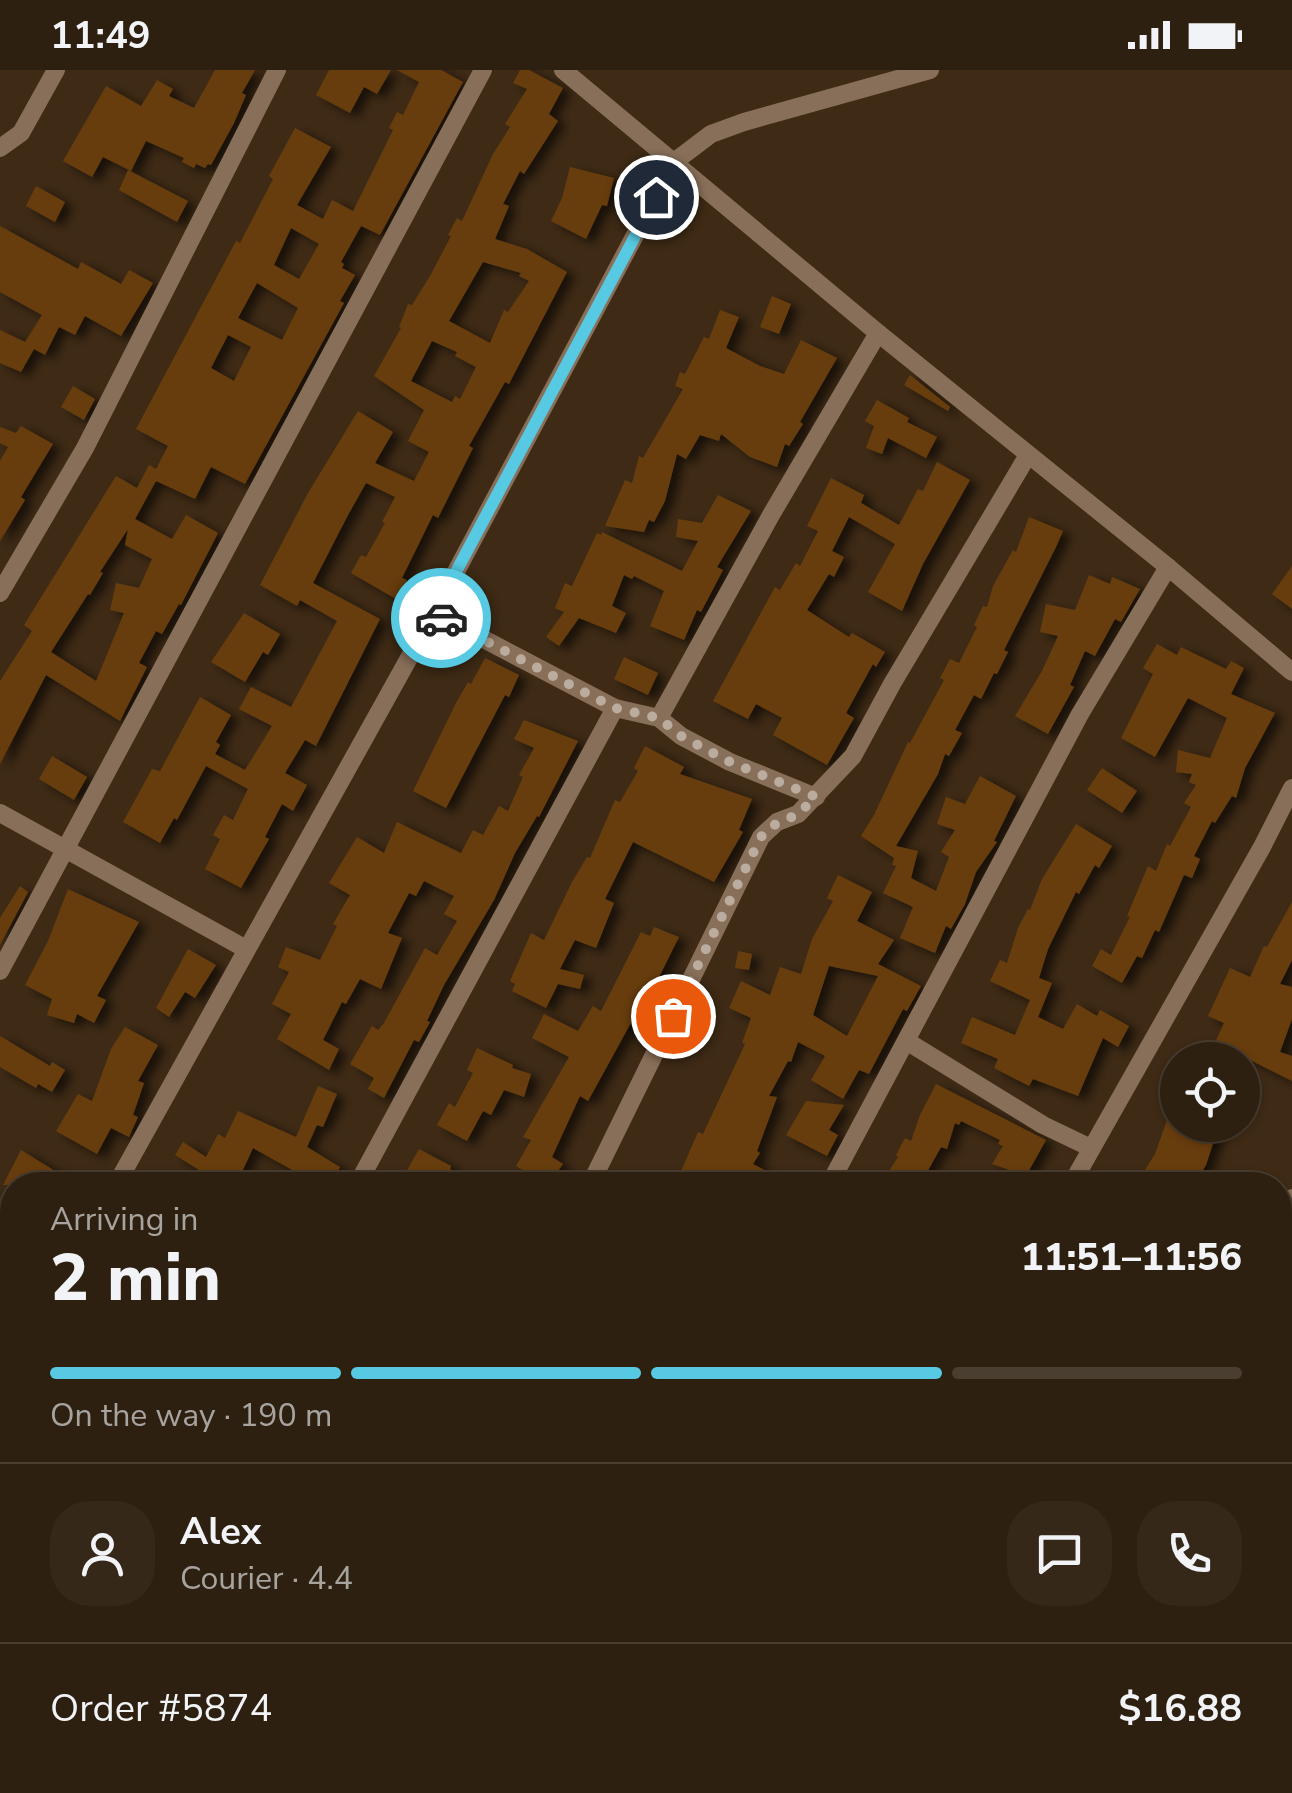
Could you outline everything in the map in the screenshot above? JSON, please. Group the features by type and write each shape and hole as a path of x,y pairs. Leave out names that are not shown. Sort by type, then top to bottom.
{"street":[{"path":"0,148 20,133 56,70"},
{"path":"0,594 85,448 277,70"},
{"path":"0,971 483,70"},
{"path":"563,70 1292,672"},
{"path":"123,1172 434,613 674,162 711,134 744,122 930,70"},
{"path":"659,718 771,515 878,333"},
{"path":"596,1172 761,837 768,828 798,814 853,756 1028,455"},
{"path":"836,1172 1080,714 1168,566"},
{"path":"434,613 615,708 659,718 681,736 730,762 816,797"},
{"path":"365,1172 615,708"},
{"path":"1079,1172 1292,788"},
{"path":"0,813 246,949"},
{"path":"908,1042 1044,1125 1091,1148"}],"building":[{"path":"215,70 255,70 242,93 246,95 234,123 211,165 205,168 196,164 194,168 182,162 184,158 146,141 131,171 103,157 92,177 63,161 106,86 141,106 157,80 173,89 169,96 194,108"},
{"path":"329,70 391,70 377,94 364,87 350,113 316,95"},
{"path":"397,70 441,70 463,82 380,235 361,226 341,262 342,268 355,275 340,301 344,303 245,484 211,467 195,499 156,481 135,519 172,539 186,515 218,533 181,605 162,634 156,631 139,663 147,667 120,721 46,675 0,764 0,681 32,631 24,625 116,476 137,488 149,465 156,469 168,446 136,429 236,241 240,243 295,128 331,147 297,205 323,219 332,200 353,211 393,130 389,128 397,112 403,115 419,82","holes":["291,228 319,244 299,279 274,265","257,283 298,308 282,340 238,318","228,335 251,347 234,381 211,368","128,529 125,545 152,559 139,588 116,583 110,610 124,613 96,681 51,652 90,595 103,573 100,572"]},
{"path":"520,70 529,70 563,88 549,114 558,121 524,174 520,171 503,204 509,206 495,239 527,249 567,272 509,384 505,382 469,446 473,448 438,518 433,515 396,599 351,573 361,555 366,557 395,497 366,483 348,515 313,583 380,619 316,746 305,740 285,773 307,785 293,811 282,804 265,837 269,839 241,888 205,869 220,839 213,835 224,815 233,820 248,789 206,766 160,843 123,822 152,769 160,771 200,697 231,715 216,742 220,745 215,754 245,770 272,726 239,709 251,687 291,707 337,621 300,600 297,606 260,585 308,493 358,411 393,432 375,463 414,481 429,452 408,441 424,410 374,376 401,328 408,304 412,305 430,276 457,218 462,221 510,127 505,124 527,89 513,83","holes":["483,262 521,273 519,276 529,281 508,312 504,310 490,343 449,321","432,341 457,352 455,356 476,367 460,399 455,396 452,402 411,381"]},
{"path":"570,167 614,178 607,206 602,205 586,239 551,221"},
{"path":"128,170 188,201 177,222 119,190"},
{"path":"36,186 65,202 55,222 26,206"},
{"path":"0,226 78,269 81,262 121,284 129,270 153,283 121,336 85,316 75,335 59,327 45,355 34,349 21,372 0,363 0,330 25,342 42,315 0,292"},
{"path":"772,296 791,304 779,334 760,327"},
{"path":"720,310 739,317 726,348 760,366 784,374 801,340 837,358 800,422 803,424 789,446 785,444 777,467 750,457 721,434 719,441 700,435 686,459 677,454 665,501 644,532 605,526 625,480 632,483 639,456 643,458 683,389 675,386 680,372 685,374 704,337 709,339"},
{"path":"910,375 950,407 948,411 904,385"},
{"path":"73,386 95,399 84,420 61,407"},
{"path":"877,400 937,437 926,458 888,438 882,454 866,448 874,426 865,421"},
{"path":"21,426 53,444 0,541 0,461 8,447 0,443 0,427 16,433"},
{"path":"937,462 970,480 923,564 902,611 868,592 895,544 849,517 832,551 844,557 834,577 829,574 807,610 849,637 852,633 885,652 876,667 873,664 846,713 854,718 827,765 773,735 782,718 756,704 748,719 713,701 775,587 780,590 796,563 800,566 818,531 807,526 831,478 864,495 861,503 899,525"},
{"path":"718,495 751,511 717,567 723,570 701,612 697,610 684,640 650,626 664,591 624,575 612,606 626,613 616,633 579,618 559,646 546,637 564,612 555,608 565,583 572,586 597,533 682,571 698,541 676,537 678,519 702,523"},
{"path":"1029,517 1063,531 1004,650 1008,652 997,674 994,673 981,699 974,695 955,730 962,733 949,756 945,754 938,774 896,846 918,851 911,878 936,891 949,857 941,852 955,830 937,824 946,797 965,804 980,776 1016,796 994,841 997,842 976,872 965,904 951,929 946,926 935,953 900,938 913,907 883,893 896,866 892,865 894,858 861,836 944,680 940,678 950,659 959,663 993,586 1013,550 1016,552"},
{"path":"1292,566 1292,609 1272,594"},
{"path":"1089,575 1110,584 1112,577 1140,589 1121,622 1115,619 1095,656 1085,651 1070,685 1074,687 1048,734 1015,716 1058,636 1040,632 1046,604 1075,610"},
{"path":"244,613 280,634 268,655 263,652 245,682 211,662"},
{"path":"1157,644 1177,655 1181,647 1226,669 1231,661 1244,668 1231,694 1275,713 1245,768 1236,798 1232,796 1215,823 1212,821 1194,856 1200,859 1192,878 1184,875 1159,932 1155,930 1142,958 1137,956 1122,983 1092,966 1101,949 1111,955 1148,866 1156,871 1167,844 1170,846 1191,807 1184,803 1196,785 1189,782 1192,774 1176,772 1178,750 1210,758 1227,718 1188,698 1155,757 1121,738 1153,674 1143,668"},
{"path":"624,657 658,673 648,695 614,679"},
{"path":"485,658 519,675 446,808 413,791 456,703"},
{"path":"524,720 578,741 444,985 427,1021 430,1022 419,1042 414,1040 384,1098 368,1089 374,1078 350,1064 372,1026 378,1030 384,1023 425,948 437,955 457,921 444,914 454,896 424,881 416,896 409,893 388,933 402,938 381,989 360,979 346,1004 342,1002 323,1040 339,1049 329,1070 277,1039 291,1014 272,1004 289,972 278,967 286,947 320,960 337,926 333,924 350,895 329,883 357,837 384,853 397,822 461,853 473,830 483,835 499,806 508,811 523,777 519,775 534,748 514,739"},
{"path":"645,746 684,767 680,774 752,799 739,830 743,832 714,882 633,842 605,899 614,903 596,948 575,940 560,969 584,975 580,989 558,984 546,1008 512,991 515,984 510,981 531,933 544,940 572,882 590,858 615,800 620,802 638,771 634,768"},
{"path":"52,756 87,777 74,800 39,779"},
{"path":"1102,768 1137,791 1122,813 1087,790"},
{"path":"1076,824 1112,846 1099,868 1095,865 1079,894 1076,892 1048,949 1039,978 1052,983 1038,1017 1063,1029 1077,1004 1097,1016 1100,1010 1129,1026 1118,1047 1103,1038 1078,1096 1033,1079 1029,1086 994,1068 998,1059 961,1043 972,1017 1015,1035 1030,1000 990,981 1000,960 1007,963 1018,928 1042,879"},
{"path":"838,875 872,892 857,921 894,940 878,964 921,986 907,1011 903,1009 869,1074 859,1070 843,1099 811,1080 825,1056 798,1042 791,1062 788,1061 769,1096 777,1097 753,1164 768,1172 681,1172 745,1044 742,1043 751,1018 729,1008 741,981 770,995 780,967 801,974 812,939 833,901 827,898","holes":["829,966 878,976 847,1036 813,1015"]},
{"path":"20,886 28,892 0,945 0,918"},
{"path":"68,889 139,922 97,996 106,1000 94,1023 77,1014 74,1023 47,1015 52,999 25,985 48,941"},
{"path":"1292,902 1292,960 1280,984 1292,987 1292,1019 1280,1052 1292,1056 1292,1081 1260,1065 1260,1042 1215,1042 1224,1023 1208,1016 1230,968 1250,977 1264,946 1267,947"},
{"path":"654,927 679,937 636,1023 632,1021 588,1101 580,1096 552,1157 563,1164 557,1172 526,1172 516,1166 531,1140 523,1137 569,1057 532,1038 544,1014 578,1031 593,1006 601,1011 641,932 650,936"},
{"path":"188,949 216,965 195,998 185,992 169,1017 156,1008"},
{"path":"738,951 752,954 749,970 735,968"},
{"path":"125,1027 158,1045 138,1081 144,1083 133,1115 138,1117 129,1137 111,1128 97,1154 56,1131 78,1094 92,1101 111,1049"},
{"path":"0,1036 50,1066 52,1062 65,1070 52,1092 38,1084 36,1088 0,1067"},
{"path":"477,1048 531,1074 524,1097 504,1090 491,1115 483,1111 467,1141 437,1125 449,1103 455,1107 473,1073 467,1070"},
{"path":"936,1084 1046,1140 1028,1172 1015,1172 992,1164 1003,1146 998,1144 1000,1140 961,1121 959,1125 955,1123 947,1149 941,1147 927,1172 888,1172 905,1138 911,1141"},
{"path":"318,1086 337,1094 323,1127 317,1125 307,1147 340,1167 337,1172 294,1172 253,1148 242,1172 198,1172 175,1155 183,1142 206,1157 218,1134 225,1138 238,1111 296,1137"},
{"path":"806,1101 844,1105 829,1130 838,1135 827,1156 786,1135"},
{"path":"1160,1140 1213,1142 1202,1172 1144,1172"},
{"path":"419,1149 455,1172 406,1172"},
{"path":"21,1150 57,1172 10,1172"}],"way so far":[{"path":"441,618 598,700 659,718 681,736 730,762 816,797 798,814 776,822 761,837 673,1016"}],"route":[{"path":"441,618 434,613 656,197"}]}
